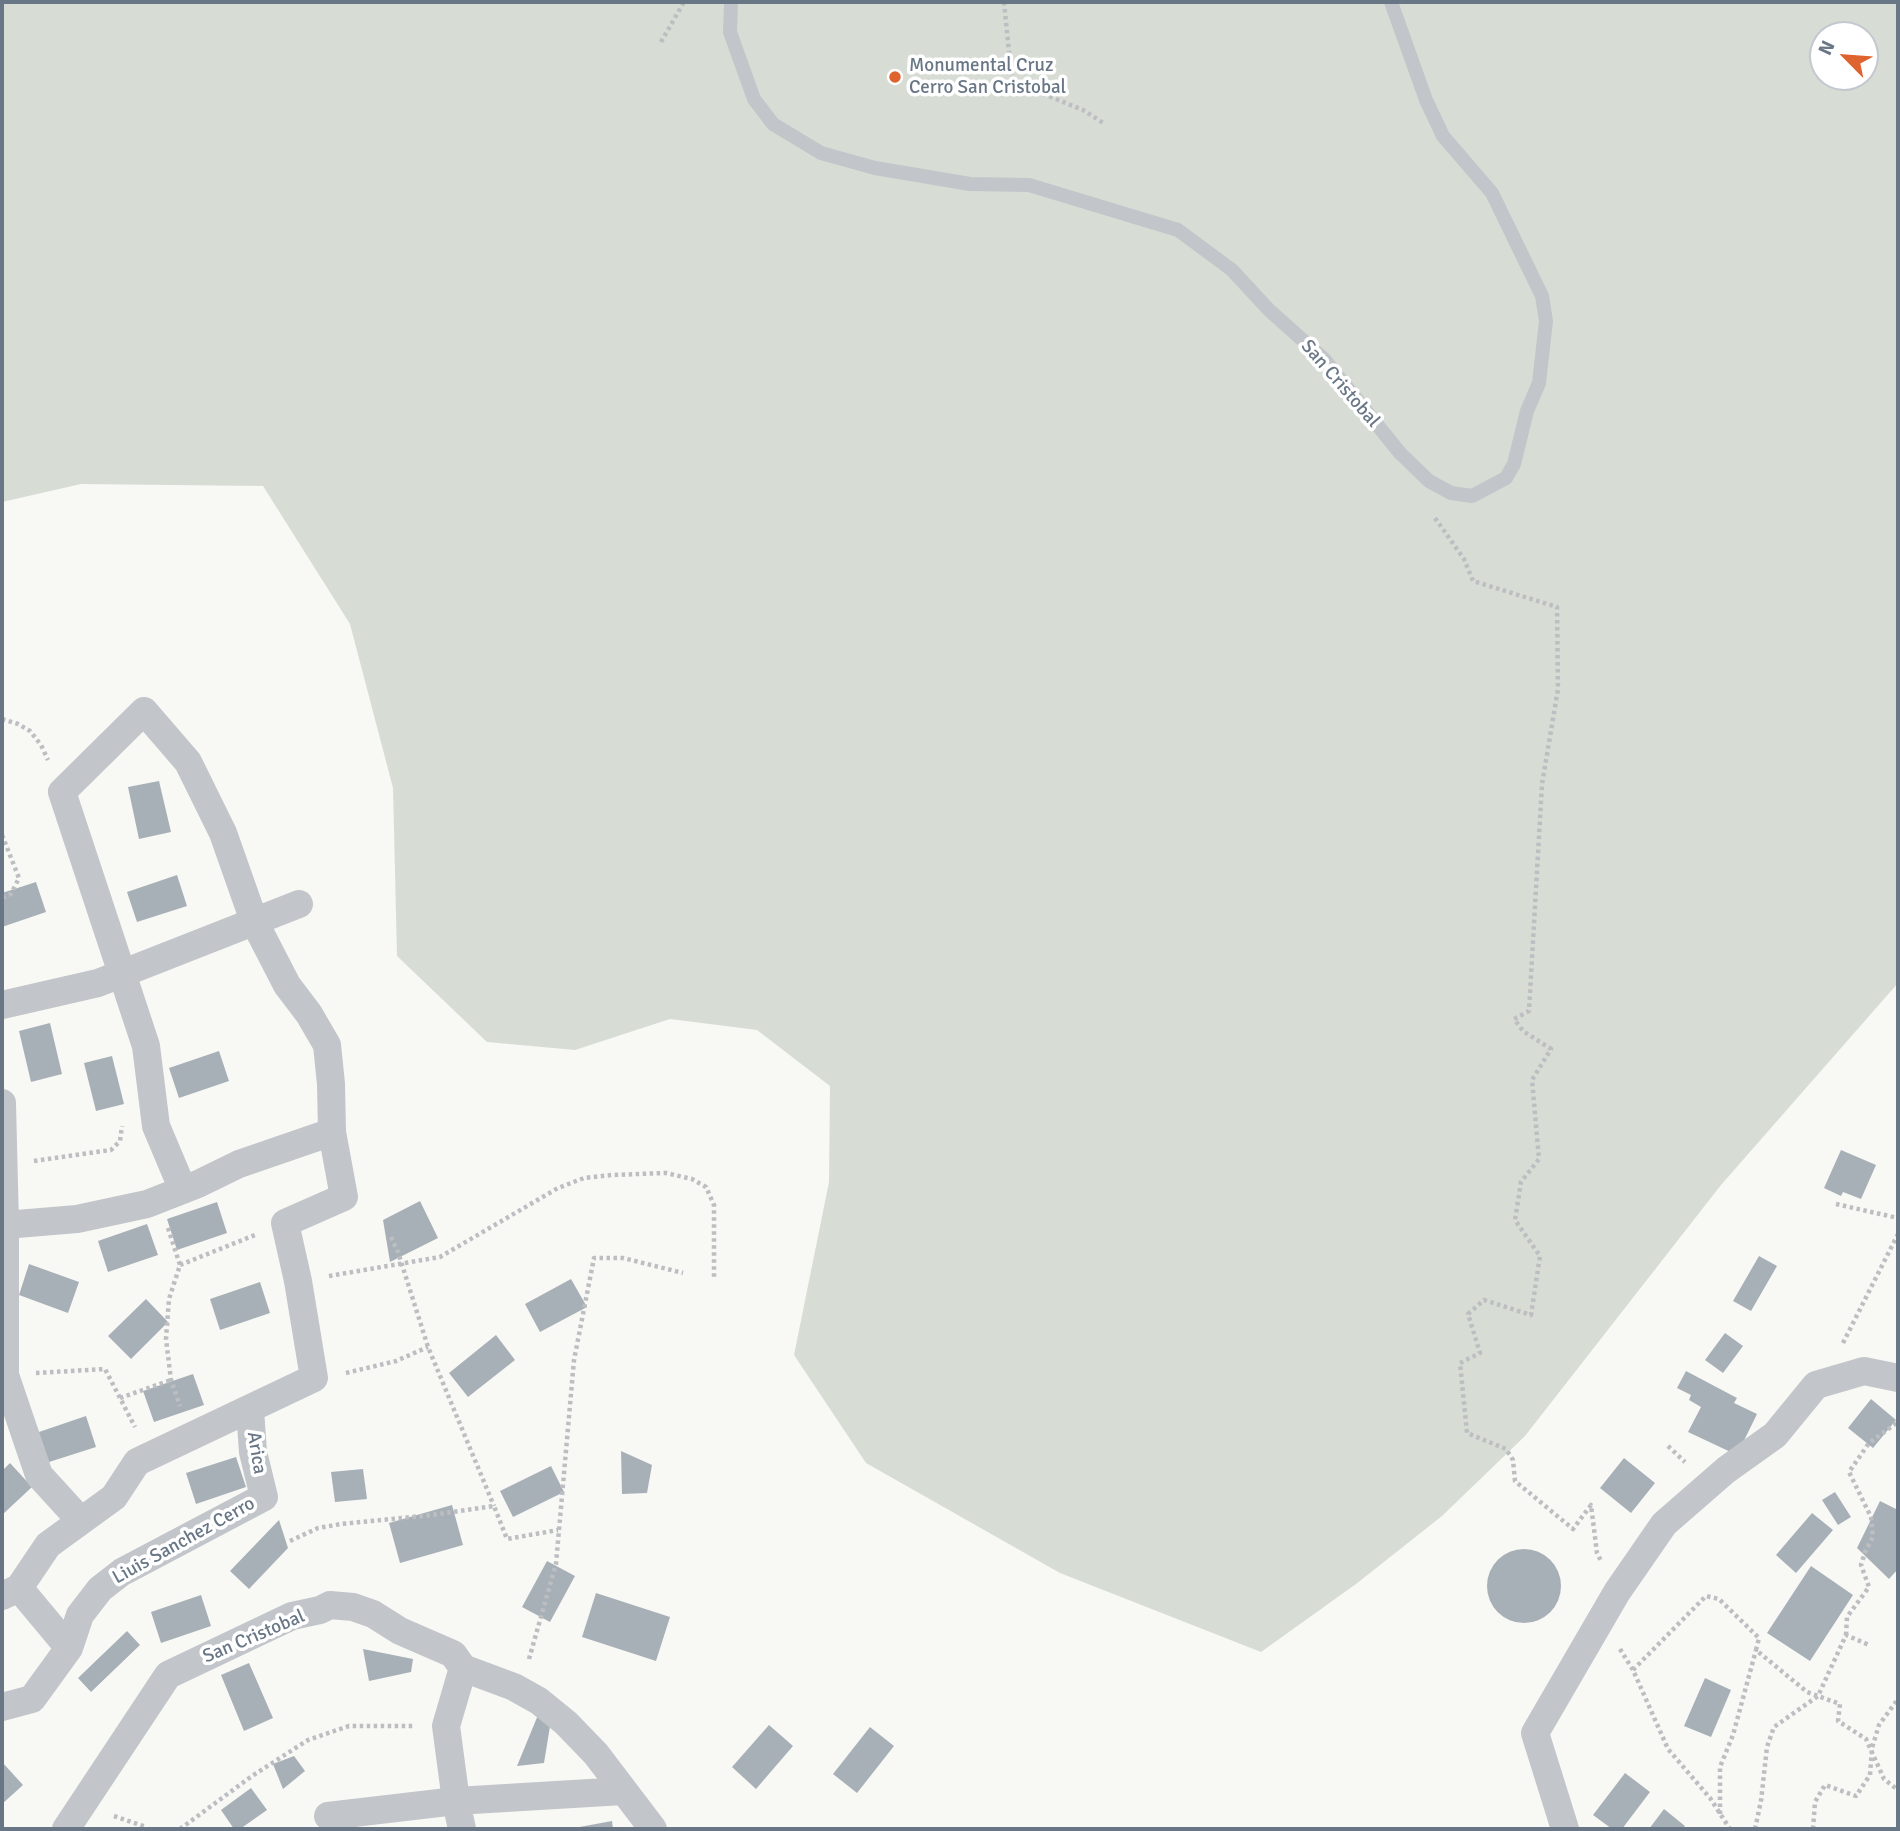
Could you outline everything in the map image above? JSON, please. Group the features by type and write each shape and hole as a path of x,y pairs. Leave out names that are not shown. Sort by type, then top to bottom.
{"street":[{"path":"69,1648 10,1592 48,1545 114,1497 137,1462 314,1378 298,1281 285,1223 344,1197 332,1132 327,1045 309,1014 287,985 254,921 223,832 188,762 144,711 62,792 146,1046 156,1126 171,1195"},
{"path":"2,1004 98,983 299,904"},
{"path":"2,1103 5,1375 39,1475 81,1521"},
{"path":"5,1225 77,1219 171,1195 239,1164 332,1132"},
{"path":"1565,1829 1535,1733 1617,1592 1664,1524 1726,1470 1775,1435 1816,1385 1864,1371 1898,1378"},
{"name":"Arica","path":"250,1410 253,1452 264,1497"},
{"name":"Liuis Sanchez Cerro","path":"2,1707 32,1699 69,1648 80,1615 100,1589 122,1572 264,1497"},
{"name":"San Cristobal","path":"66,1829 168,1675 292,1616 330,1605 353,1607 373,1614 400,1631 453,1654 463,1668 520,1690 539,1701 566,1723 596,1754 653,1829"},
{"path":"462,1829 447,1730 463,1668"},
{"path":"328,1816 456,1801 623,1791"}],"lane":[{"name":"San Cristobal","path":"731,2 730,32 754,99 773,124 821,153 875,168 970,184 1029,186 1178,230 1231,270 1269,310 1324,359 1399,453 1429,481 1451,493 1472,496 1506,478 1514,464 1527,411 1539,383 1546,321 1542,296 1492,193 1443,136 1426,100 1391,2"}],"path":[{"path":"661,42 684,2"},
{"path":"1004,2 1014,82 1083,110 1105,124"},
{"path":"1435,518 1464,559 1473,581 1557,607 1558,690 1542,784 1529,1011 1514,1019 1523,1031 1550,1048 1532,1080 1539,1159 1521,1182 1515,1220 1540,1256 1531,1315 1484,1300 1468,1314 1479,1353 1460,1363 1467,1433 1506,1449 1513,1460 1515,1481 1573,1529 1591,1505 1597,1553 1617,1592"},
{"path":"2,719 30,731 41,744 62,792"},
{"path":"2,835 19,878 11,894 2,898"},
{"path":"4,1147 21,1163 111,1150 120,1141 122,1119"},
{"path":"298,1281 440,1256 558,1188 584,1178 666,1173 692,1179 706,1187 714,1205 714,1279"},
{"path":"171,1195 180,1265 169,1298 166,1339 171,1380 191,1437"},
{"path":"1836,1204 1898,1218"},
{"path":"180,1265 285,1223"},
{"path":"1816,1385 1850,1334 1898,1234"},
{"path":"391,1237 428,1347 507,1539 558,1530"},
{"path":"520,1690 556,1564 574,1360 594,1258 623,1258 683,1273"},
{"path":"314,1378 363,1371 428,1347"},
{"path":"5,1375 105,1369 150,1456"},
{"path":"120,1398 171,1380"},
{"path":"1755,1829 1767,1747 1774,1727 1818,1696 1846,1635 1847,1617 1869,1587 1861,1565 1873,1537 1871,1517 1849,1472 1869,1443 1898,1422"},
{"path":"290,1541 318,1528 341,1524 494,1506"},
{"path":"1633,1670 1706,1596 1719,1599 1759,1638 1733,1735 1720,1767 1720,1815"},
{"path":"1602,1617 1633,1670 1668,1749 1710,1798 1727,1828"},
{"path":"1846,1635 1868,1645"},
{"path":"1756,1650 1807,1692 1840,1704 1838,1721 1866,1739 1884,1779 1898,1790"},
{"path":"1813,1829 1815,1802 1825,1785 1856,1796 1870,1774 1872,1748 1880,1725 1898,1699"},
{"path":"180,1829 252,1776 308,1740 349,1726 401,1724 447,1730"}],"shaded area":[{"path":"2,2 1898,2 1898,983 1721,1185 1525,1436 1442,1516 1356,1584 1261,1652 1060,1573 866,1463 794,1355 829,1182 830,1086 757,1030 670,1019 575,1050 487,1042 397,956 393,788 350,624 263,486 81,484 2,502"}],"building":[{"path":"159,781 171,832 139,839 128,787"},
{"path":"177,875 187,906 137,922 127,892"},
{"path":"36,882 46,912 2,927 2,893"},
{"path":"50,1023 62,1074 31,1082 19,1031"},
{"path":"219,1051 229,1081 179,1098 169,1068"},
{"path":"112,1056 124,1104 96,1111 84,1063"},
{"path":"1841,1150 1876,1165 1861,1199 1843,1192 1841,1196 1824,1188"},
{"path":"420,1201 438,1238 390,1262 383,1220"},
{"path":"217,1202 227,1233 177,1250 167,1219"},
{"path":"147,1224 158,1255 108,1272 98,1241"},
{"path":"1759,1256 1777,1266 1751,1311 1733,1301"},
{"path":"29,1264 79,1282 68,1313 19,1295"},
{"path":"571,1279 587,1307 540,1332 525,1304"},
{"path":"260,1282 270,1313 220,1330 210,1299"},
{"path":"146,1299 168,1322 131,1359 108,1336"},
{"path":"1725,1333 1743,1346 1723,1373 1705,1360"},
{"path":"496,1335 515,1360 468,1397 449,1373"},
{"path":"1686,1371 1737,1398 1734,1403 1757,1414 1737,1455 1688,1432 1701,1407 1689,1400 1691,1395 1677,1388"},
{"path":"193,1374 204,1405 154,1422 143,1391"},
{"path":"1871,1399 1896,1420 1873,1448 1848,1428"},
{"path":"86,1416 96,1447 46,1463 36,1433"},
{"path":"621,1451 652,1465 647,1493 622,1494"},
{"path":"236,1457 246,1487 196,1504 186,1473"},
{"path":"1624,1458 1655,1483 1631,1513 1600,1488"},
{"path":"10,1463 32,1487 2,1515 2,1471"},
{"path":"551,1466 564,1492 513,1517 500,1491"},
{"path":"363,1469 367,1499 335,1502 331,1472"},
{"path":"1835,1492 1851,1517 1838,1525 1822,1500"},
{"path":"1880,1501 1898,1510 1898,1569 1889,1579 1857,1548"},
{"path":"452,1505 463,1545 400,1563 389,1523"},
{"path":"1812,1513 1833,1530 1796,1573 1776,1555"},
{"path":"279,1520 288,1548 249,1589 230,1571"},
{"path":"1524,1549 1538,1552 1550,1560 1558,1572 1561,1586 1558,1600 1550,1612 1538,1620 1524,1623 1510,1620 1498,1612 1490,1600 1487,1586 1490,1572 1498,1560 1510,1552"},
{"path":"547,1561 575,1576 550,1622 522,1607"},
{"path":"1811,1566 1853,1595 1810,1661 1767,1633"},
{"path":"596,1593 670,1617 656,1661 582,1637"},
{"path":"201,1595 211,1626 161,1643 151,1612"},
{"path":"127,1631 140,1645 91,1692 78,1678"},
{"path":"363,1649 413,1659 411,1672 369,1681"},
{"path":"249,1663 273,1718 244,1731 221,1675"},
{"path":"1705,1678 1731,1690 1711,1737 1684,1726"},
{"path":"538,1715 551,1720 544,1763 517,1766"},
{"path":"769,1725 793,1746 756,1789 732,1767"},
{"path":"870,1727 894,1746 857,1793 833,1774"},
{"path":"294,1756 305,1771 283,1789 273,1764"},
{"path":"2,1762 23,1785 2,1804"},
{"path":"1625,1773 1650,1792 1622,1829 1612,1829 1593,1815"},
{"path":"251,1788 267,1810 240,1829 234,1829 221,1810"},
{"path":"1664,1809 1685,1826 1682,1829 1649,1829"},
{"path":"612,1821 613,1829 574,1829 574,1828"}],"place":[{"name":"Monumental Cruz Cerro San Cristobal","path":"895,77"}]}
